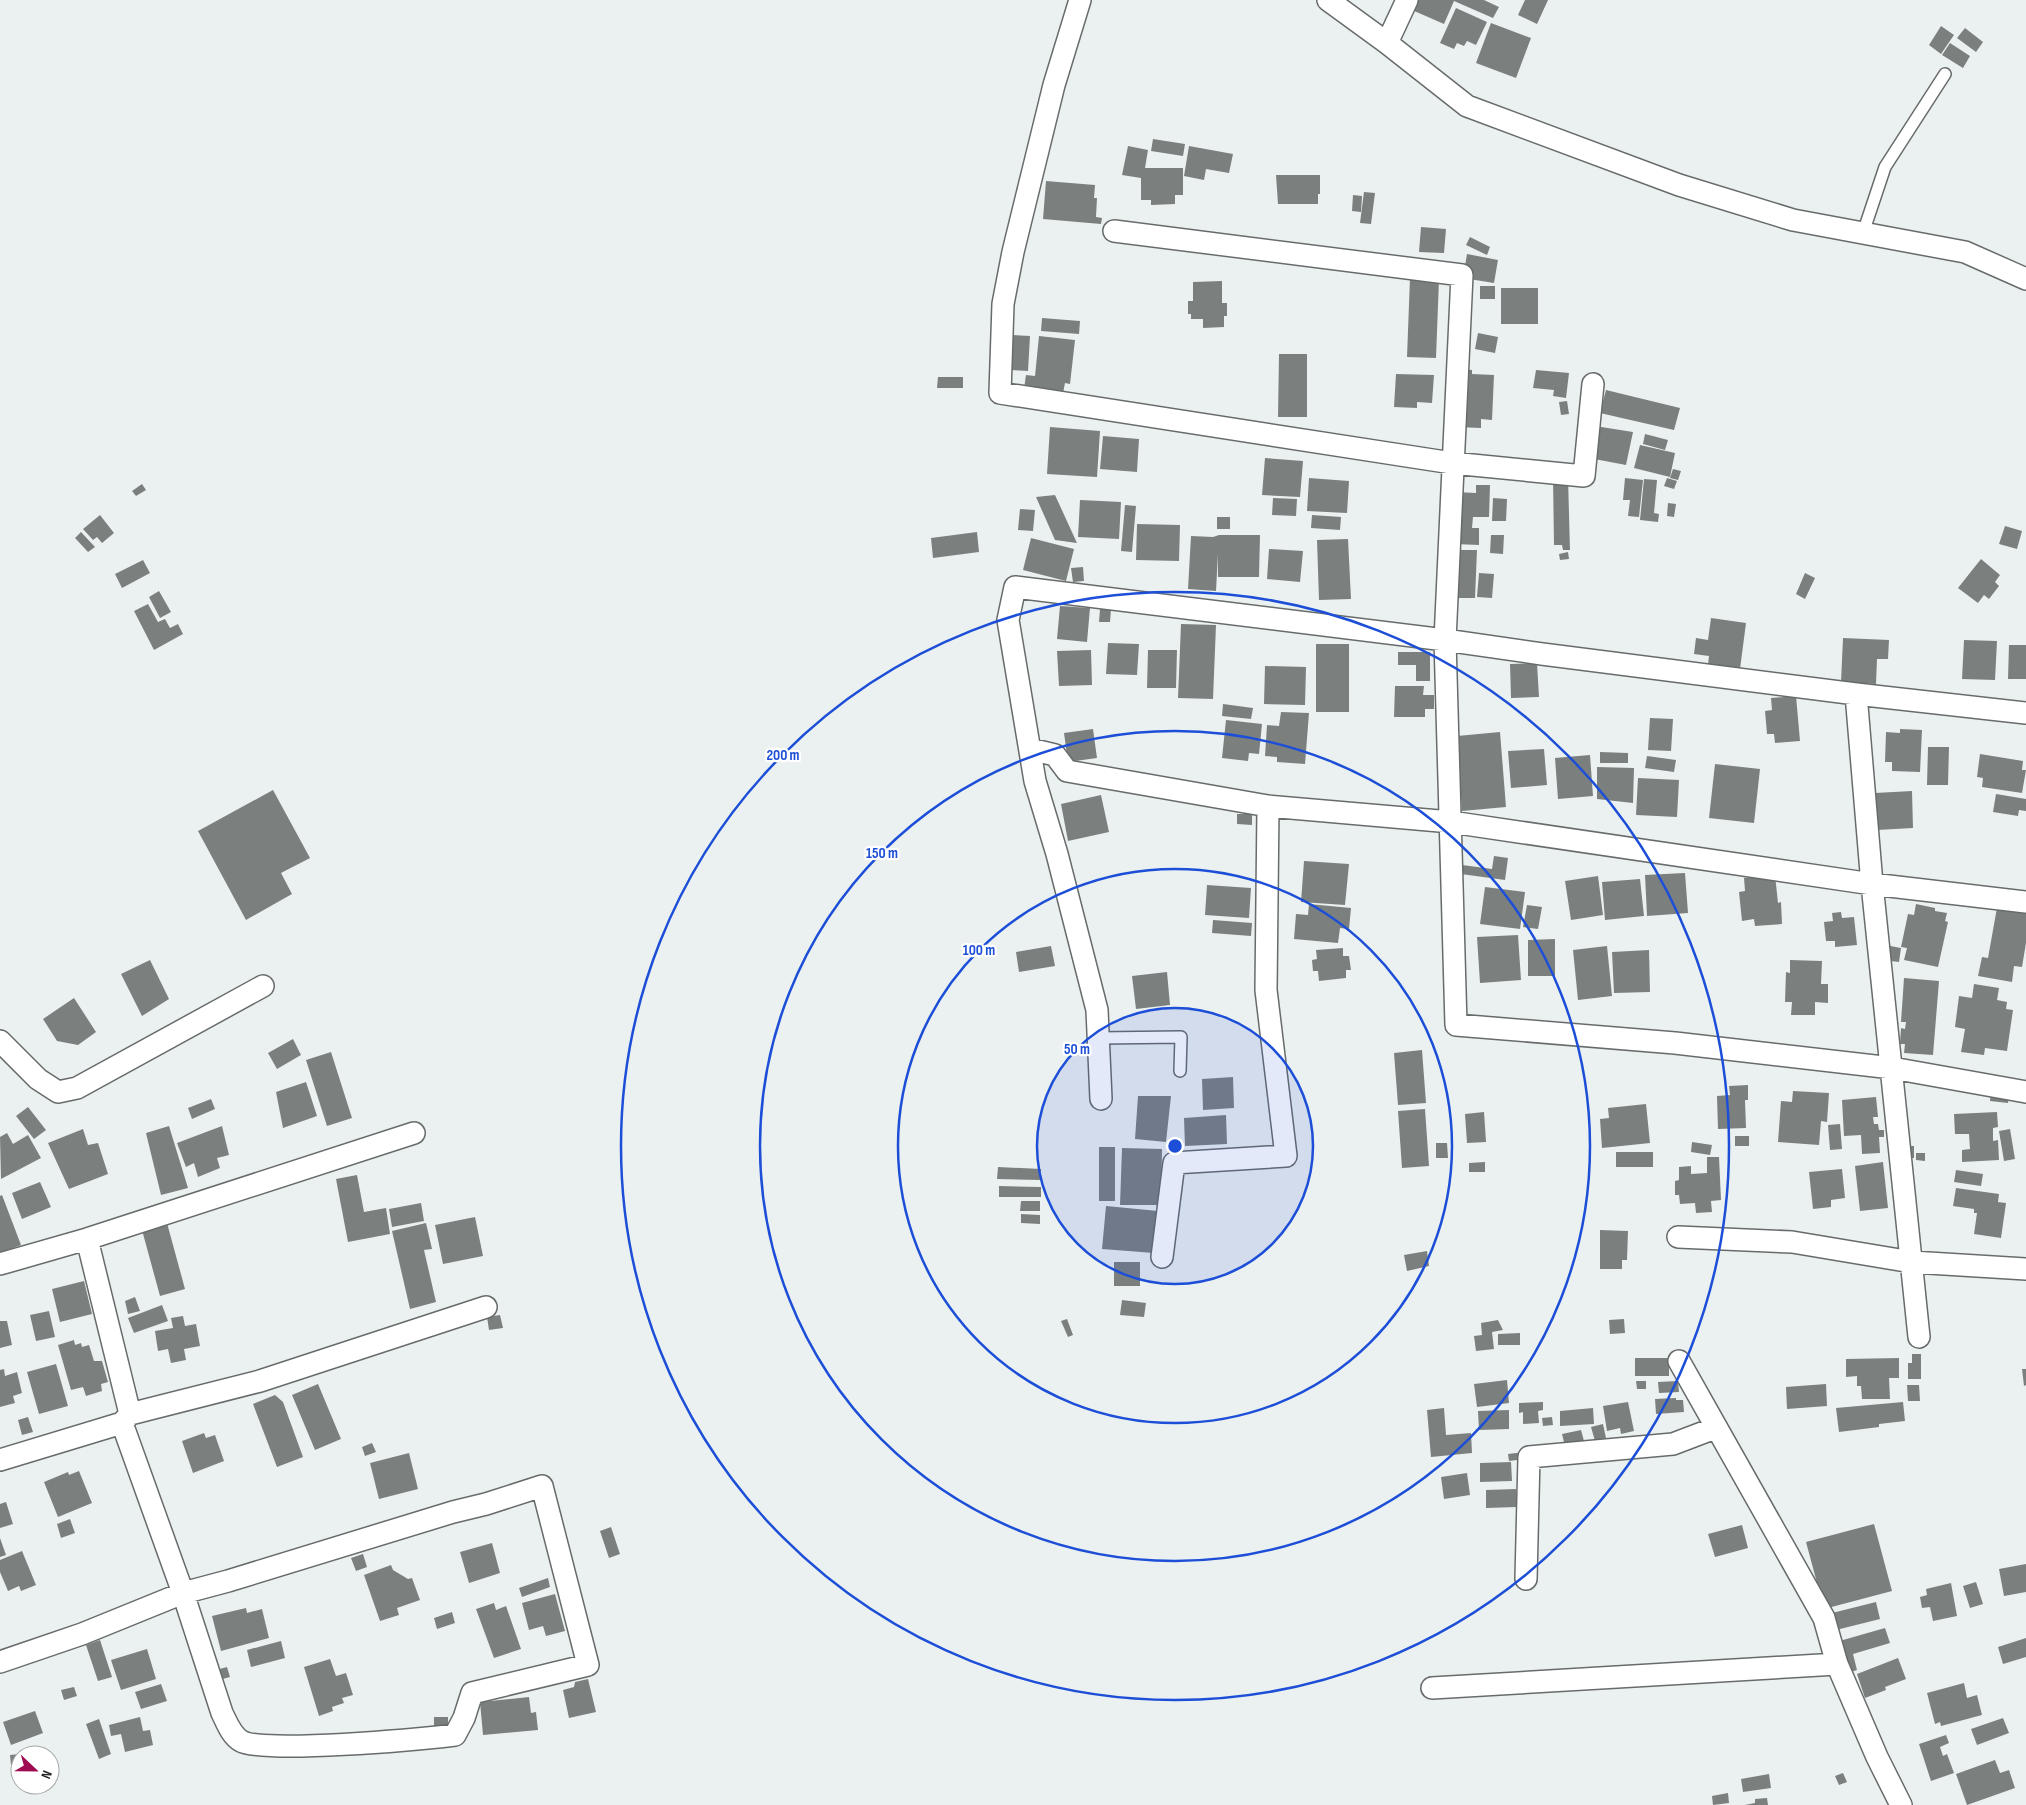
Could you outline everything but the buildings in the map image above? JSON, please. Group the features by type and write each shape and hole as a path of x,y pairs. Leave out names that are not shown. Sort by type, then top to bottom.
{"street":[{"path":"1080,0 1054,85 1013,252 1003,304 1000,393 1452,463 1584,476 1593,384"},
{"path":"1328,0 1388,43 1467,106 1679,185 1793,220 1965,252 2026,279"},
{"path":"1388,43 1407,0"},
{"path":"1114,231 1462,275 1444,640 1456,1024 1675,1043 1892,1068 2026,1092"},
{"path":"1101,1099 1097,1010 1058,854 1035,781 1008,620 1015,587 1444,640 1856,694 2026,713"},
{"path":"1856,694 1872,884 1919,1337"},
{"path":"1030,749 1055,755 1067,771 1268,806 1451,822 1872,884 2026,902"},
{"path":"1162,1257 1174,1163 1286,1156 1266,990 1268,806"},
{"path":"0,1041 38,1079 58,1092 77,1088 263,986"},
{"path":"0,1264 87,1239 414,1133"},
{"path":"1678,1237 1792,1242 1912,1262 2026,1269"},
{"path":"0,1662 82,1634 183,1593 228,1582 542,1486 588,1665 472,1693 464,1718 455,1735 305,1746 254,1746 241,1741 228,1725 183,1593 126,1418 87,1239"},
{"path":"0,1460 126,1418 260,1381 486,1307"},
{"path":"1679,1361 1824,1618 1836,1664 1877,1757 1902,1805"},
{"path":"1526,1579 1529,1457 1672,1444 1716,1428"},
{"path":"1432,1688 1836,1664"}],"lane":[{"path":"1863,233 1885,167 1945,74"},
{"path":"1099,1038 1181,1037 1180,1071"}]}
